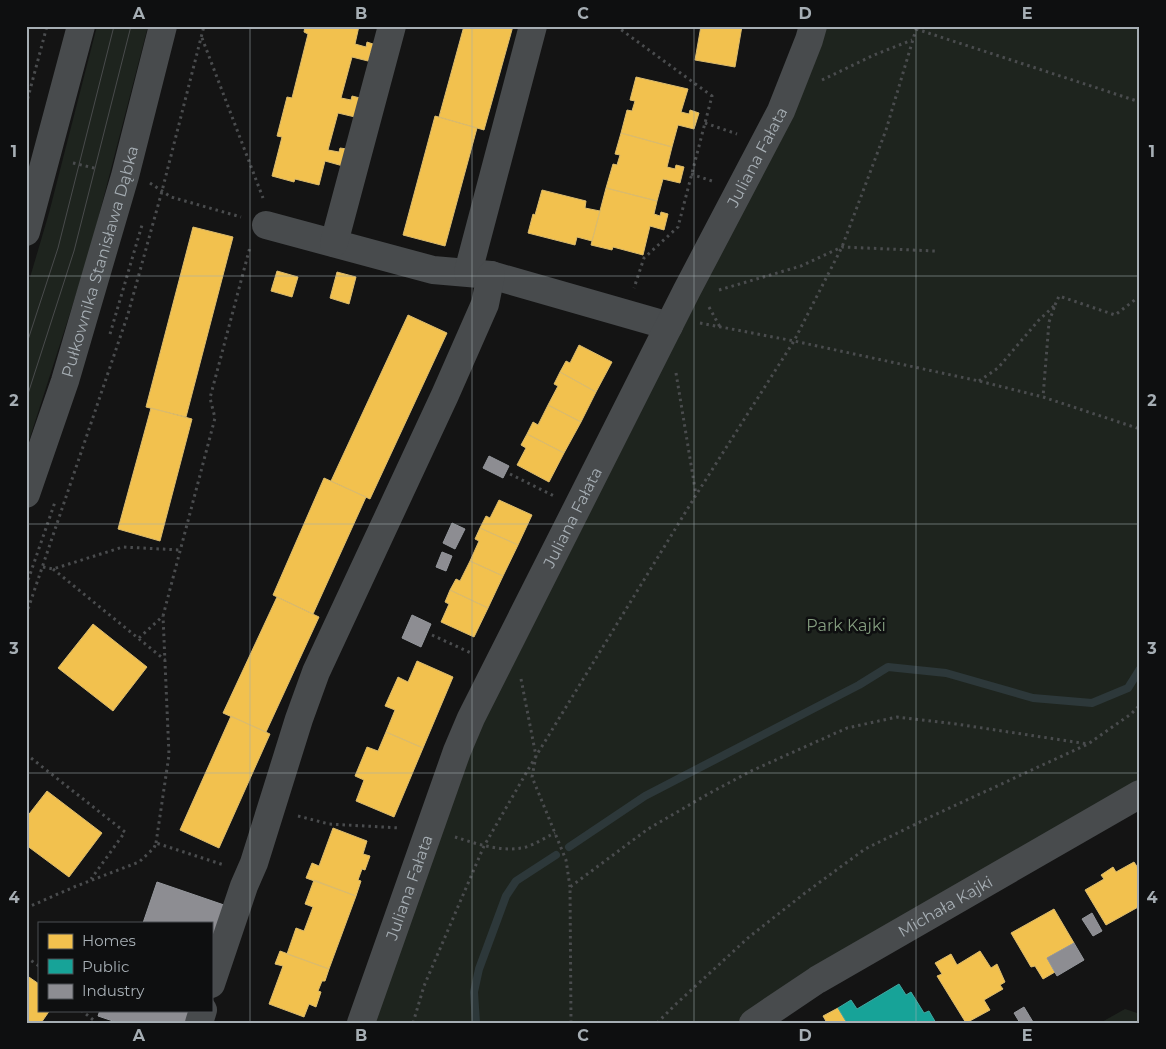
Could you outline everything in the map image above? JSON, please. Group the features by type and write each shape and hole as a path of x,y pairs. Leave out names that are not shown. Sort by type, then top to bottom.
{"street":[{"path":"26,232 81,26"},
{"name":"Pułkownika Stanisława Dąbka","path":"26,494 65,380 125,176 163,26"},
{"path":"334,243 392,26"},
{"path":"212,981 244,886 254,863 299,719 316,672 445,395 485,304 479,274 533,26"},
{"name":"Juliana Fałata","path":"361,1023 457,751 471,718 780,111 813,26"},
{"path":"261,225 433,270 479,274 669,326"},
{"name":"Michała Kajki","path":"753,1023 817,980 1140,794"}],"path":[{"path":"26,105 47,26"},
{"path":"26,615 128,314 162,192 204,26"},
{"path":"616,26 712,96 678,227 644,258 633,290"},
{"path":"413,1023 424,986 484,846 536,756 696,495 794,341 842,247 886,130 917,28 1140,102"},
{"path":"156,843 169,755 162,616 215,418 210,398 261,225 202,36"},
{"path":"786,97 874,55 913,40"},
{"path":"705,123 740,135"},
{"path":"47,156 153,184"},
{"path":"692,174 716,182"},
{"path":"678,227 684,230"},
{"path":"717,291 801,266 842,247 934,251"},
{"path":"1043,397 1049,322 1059,296 1115,315 1140,296"},
{"path":"705,300 720,327"},
{"path":"979,381 998,368 1038,321 1055,305"},
{"path":"696,495 669,326 696,322 979,381 1043,397 1140,429"},
{"path":"510,474 577,508"},
{"path":"53,569 123,547 180,550"},
{"path":"43,567 53,569 165,660"},
{"path":"139,638 162,616"},
{"path":"432,635 497,665 518,668 536,756 532,777 566,860 570,888 571,1023"},
{"path":"657,1023 749,937 865,849 1088,744 1131,714 1140,705"},
{"path":"570,888 648,829 708,794 751,771 847,728 897,717 1088,744"},
{"path":"26,754 125,832 90,881"},
{"path":"297,816 329,824 429,830"},
{"path":"484,846 503,849 526,847 555,833"},
{"path":"26,908 139,862"},
{"path":"26,957 38,965"},
{"path":"83,1012 97,1023"}],"green space":[{"path":"97,26 148,26 89,254 26,450 26,291 49,213"},
{"name":"Park Kajki","path":"813,26 1140,26 1140,794 753,1023 361,1023 457,751"},
{"path":"1125,1009 1140,1014 1140,1023 1100,1023"}],"building: Homes":[{"path":"305,26 359,26 355,44 366,47 367,42 373,44 368,61 352,57 341,98 351,100 352,96 360,98 355,117 338,113 328,150 339,152 340,148 347,149 343,166 325,161 319,185 295,179 294,182 272,176 282,137 277,136 287,97 292,98 308,34 304,32"},
{"path":"464,26 513,26 484,130 439,117"},
{"path":"701,26 742,26 735,67 695,60"},
{"path":"636,77 688,89 681,112 689,114 690,110 699,113 694,129 678,125 672,147 621,133 627,110 632,111 635,101 630,100"},
{"path":"435,116 477,128 445,246 403,235"},
{"path":"621,133 672,147 667,167 675,169 676,165 684,167 680,183 663,179 657,201 606,188 613,164 617,165 620,155 615,154"},
{"path":"606,188 657,201 654,214 660,216 661,212 668,214 664,230 650,226 643,255 613,247 612,250 591,245"},
{"path":"542,190 586,201 585,208 600,211 592,241 577,237 575,245 528,233"},
{"path":"193,227 233,237 186,417 146,407"},
{"path":"277,271 298,277 292,297 271,291"},
{"path":"337,272 356,277 349,304 330,298"},
{"path":"408,315 447,333 370,499 331,481"},
{"path":"579,345 612,362 596,392 560,372 566,361 570,363"},
{"path":"560,372 596,392 581,422 548,405 558,386 554,384"},
{"path":"548,405 581,422 564,453 527,434 533,422 538,425"},
{"path":"151,408 192,419 160,541 118,529"},
{"path":"527,434 564,453 549,482 517,465 526,448 521,445"},
{"path":"324,478 366,497 313,614 273,595"},
{"path":"499,500 532,515 518,545 480,528 486,516 490,518"},
{"path":"480,528 518,545 503,576 470,561 479,541 475,539"},
{"path":"470,561 503,576 488,608 450,590 456,579 460,581"},
{"path":"450,590 488,608 474,637 441,622 449,604 445,602"},
{"path":"277,597 319,617 266,732 223,713"},
{"path":"93,624 147,667 113,711 58,668"},
{"path":"417,661 453,677 423,748 386,732 395,710 385,706 398,677 408,682"},
{"path":"231,716 270,734 219,848 180,830"},
{"path":"386,732 423,748 394,817 356,801 364,780 355,776 367,747 378,751"},
{"path":"47,791 102,833 69,877 26,845 26,818"},
{"path":"333,828 367,841 363,854 370,856 365,870 362,869 358,880 361,881 356,896 306,878 312,863 319,866"},
{"path":"1134,862 1140,871 1140,906 1106,925 1085,890 1104,879 1101,875 1113,867 1116,872"},
{"path":"314,880 356,896 329,969 287,954 296,928 304,931 313,907 305,904"},
{"path":"1054,909 1074,943 1047,958 1055,972 1043,979 1035,966 1031,967 1011,933"},
{"path":"280,951 329,969 325,981 322,981 318,991 321,992 316,1007 309,1004 304,1017 269,1004 283,966 275,964"},
{"path":"980,951 991,968 997,964 1005,982 1000,985 1003,989 984,1000 990,1010 966,1023 937,976 942,974 935,963 951,954 957,965"},
{"path":"26,975 38,983 38,1012 49,1012 41,1023 26,1023"},
{"path":"838,1008 847,1023 827,1023 823,1016"}],"building: Public":[{"path":"899,984 906,995 911,992 924,1013 929,1011 936,1023 847,1023 838,1008 851,1000 857,1009"}],"building: Industry":[{"path":"489,456 509,466 503,478 483,468"},
{"path":"452,523 465,529 455,549 443,543"},
{"path":"442,552 452,556 446,571 436,567"},
{"path":"412,615 431,624 421,647 402,638"},
{"path":"157,882 227,906 212,949 212,922 143,922"},
{"path":"1092,913 1102,931 1093,936 1082,919"},
{"path":"1074,943 1084,960 1057,976 1047,958"},
{"path":"1024,1007 1032,1023 1020,1023 1014,1013"},
{"path":"99,1012 190,1012 187,1023 119,1023 98,1016"}],"waterway":[{"path":"569,847 645,796 859,685 888,667 946,673 1033,698 1092,703 1128,688 1140,669"},
{"path":"476,1023 474,992 479,969 506,896 516,881 556,855"}],"tram line":[{"path":"26,346 58,248 114,26"},
{"path":"26,400 74,251 131,26"}]}
